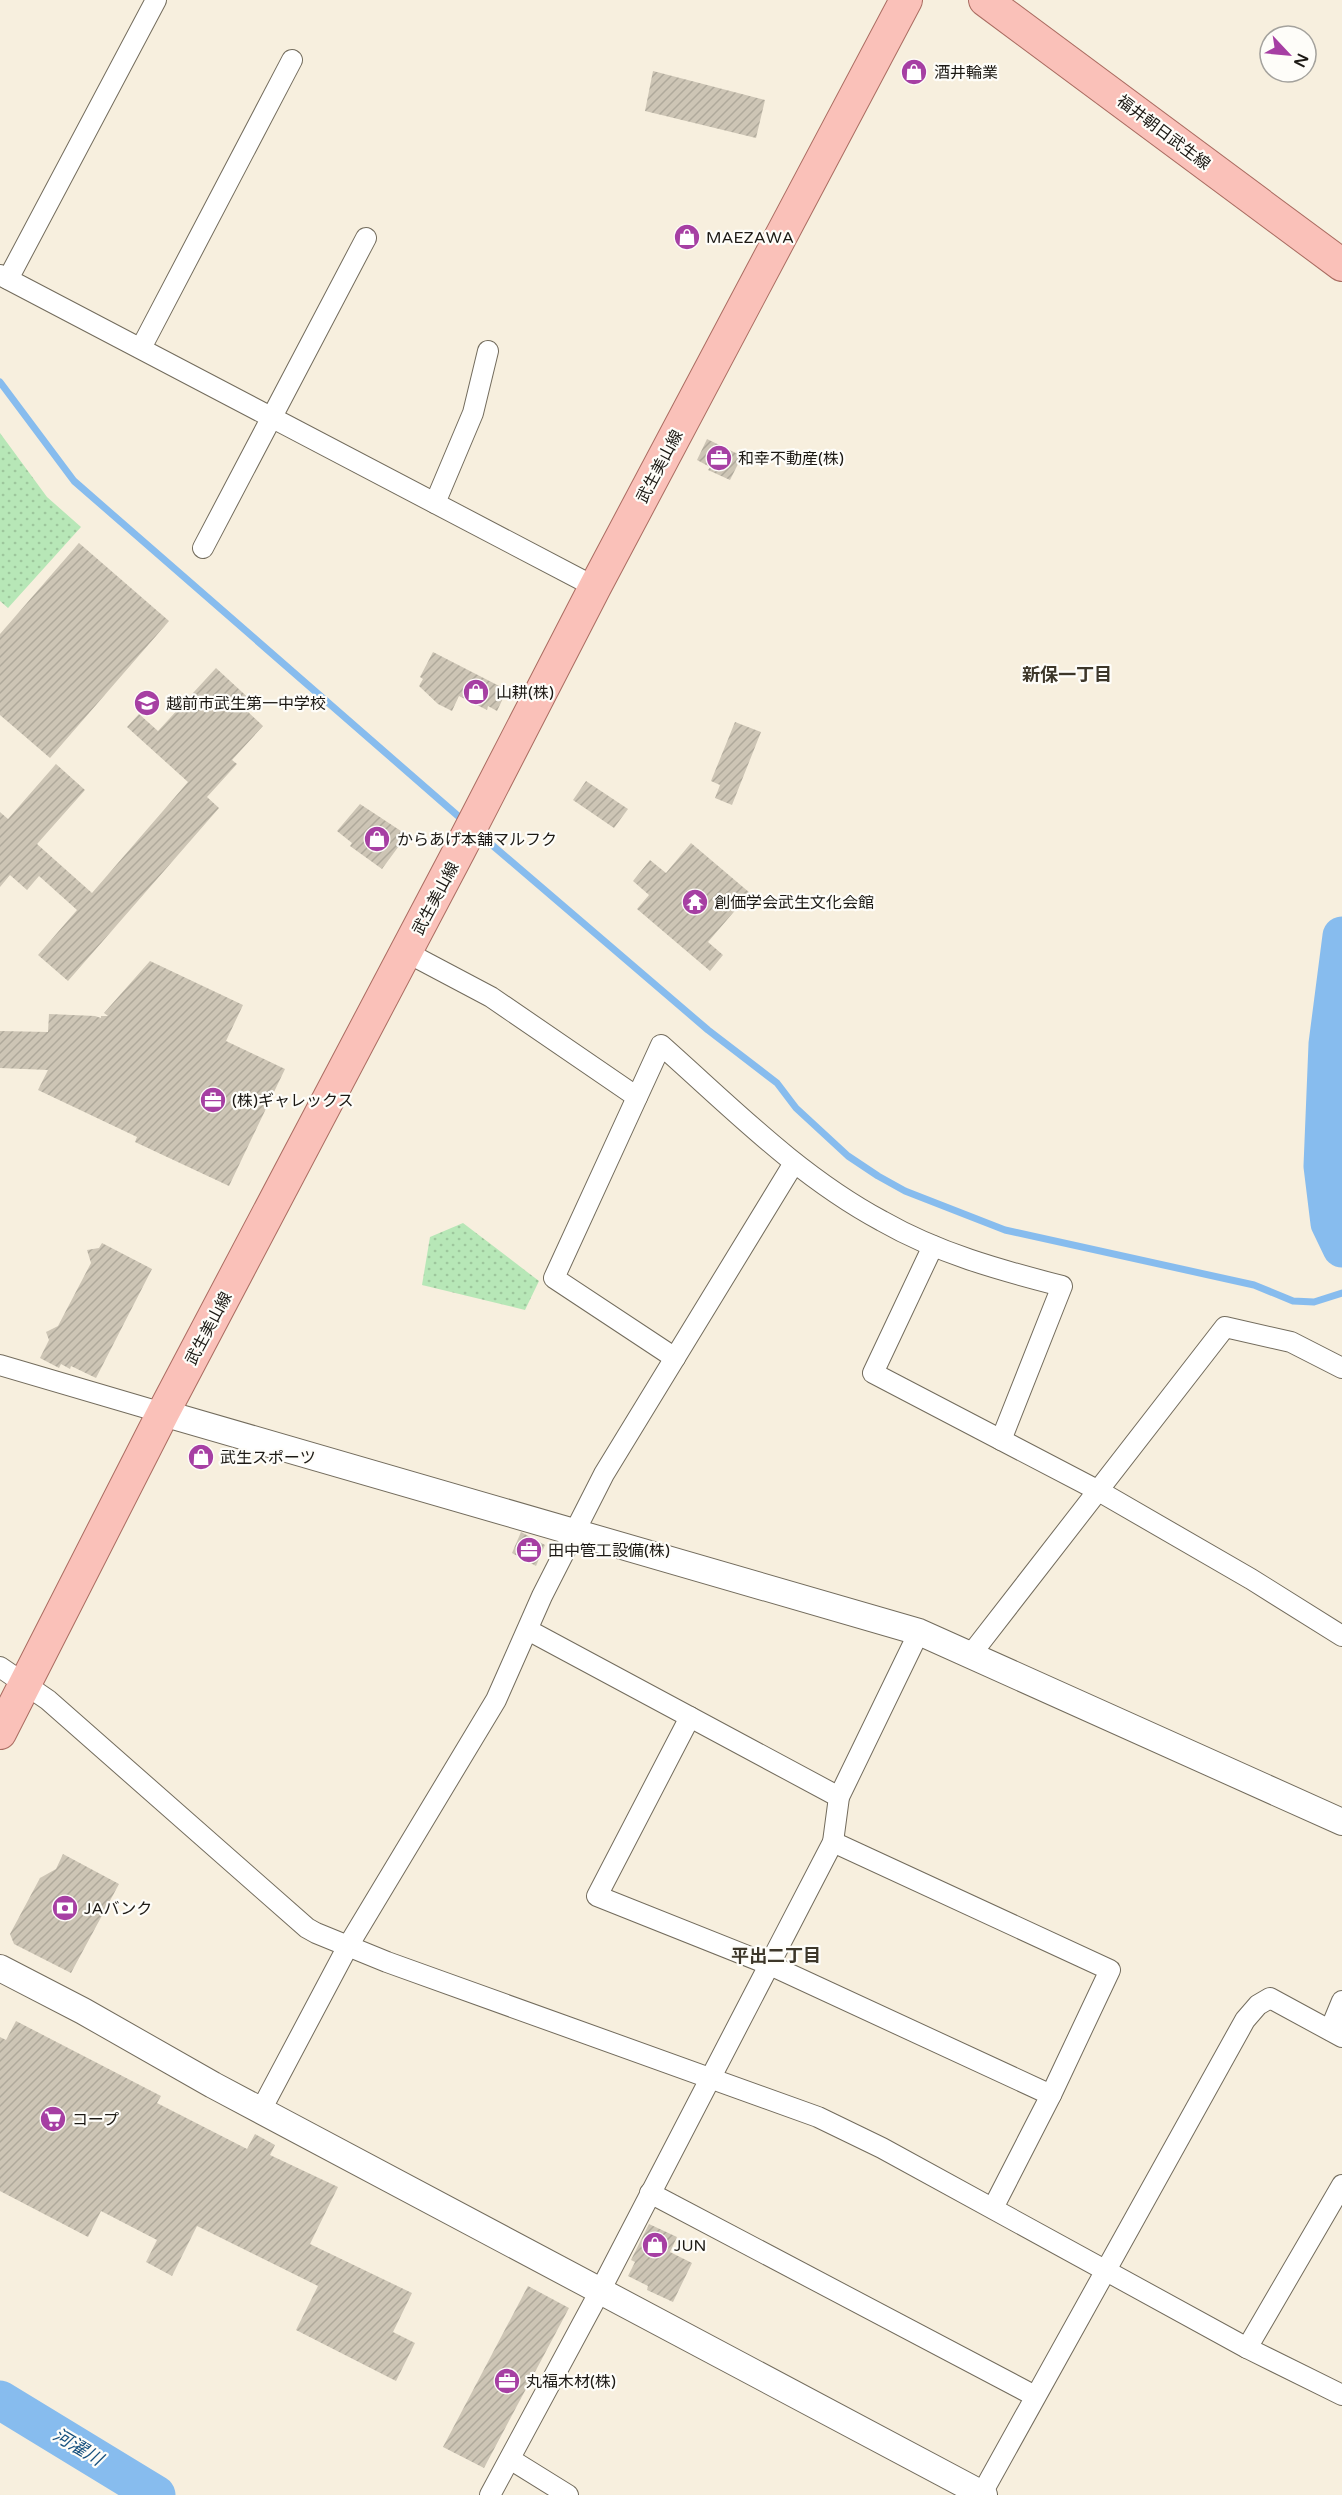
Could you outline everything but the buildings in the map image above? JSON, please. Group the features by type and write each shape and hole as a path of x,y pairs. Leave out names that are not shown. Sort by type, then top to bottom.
{"main road":[{"name":"武生美山線","path":"0,1733 13,1676 163,1413 459,851 595,587 906,0"},
{"name":"福井朝日武生線","path":"986,0 1342,265"}],"street":[{"path":"156,0 4,277 595,587"},
{"path":"141,348 292,60"},
{"path":"203,548 366,238"},
{"path":"435,504 473,413 488,351"},
{"path":"406,952 491,997 637,1097"},
{"path":"675,1358 554,1278 661,1045 794,1163 839,1196 880,1221 976,1263 1062,1287 1001,1440"},
{"path":"261,2110 348,1946 476,1735 500,1690 542,1596 604,1474 794,1163"},
{"path":"933,1246 873,1373 1096,1490 1251,1579 1342,1636"},
{"path":"972,1653 1096,1490 1225,1327 1291,1342 1342,1368"},
{"path":"0,1365 919,1632 972,1653 1342,1822"},
{"path":"528,1630 839,1797"},
{"path":"490,2495 600,2290 833,1842 839,1797 919,1632"},
{"path":"13,1676 57,1708 307,1928 348,1946 794,2107 841,2127 1247,2348 1342,2395"},
{"path":"690,1717 597,1896 770,1965 1051,2095"},
{"path":"833,1842 1110,1970 1051,2095 993,2208"},
{"path":"0,1968 982,2495 1104,2269 1245,2020 1258,2005 1270,1998 1336,2033 1342,2001"},
{"path":"1247,2348 1342,2185"},
{"path":"650,2193 1035,2396"},
{"path":"510,2459 568,2495"}],"green space":[{"path":"0,433 47,497 81,527 8,608 0,601"},
{"path":"463,1223 539,1281 525,1310 422,1285 430,1237"}],"waterway":[{"path":"0,382 74,481 465,822"},
{"path":"478,833 708,1030 777,1083 796,1108 848,1156 905,1191 1005,1230 1254,1285 1293,1301 1314,1302 1342,1293"},
{"path":"1342,936 1328,1044 1323,1166 1330,1223 1342,1248"},
{"name":"河濯川","path":"0,2400 156,2495"}],"place":[{"name":"酒井輪業","path":"914,72"},
{"name":"MAEZAWA","path":"687,237"},
{"name":"和幸不動産(株)","path":"719,458"},
{"name":"山耕(株)","path":"476,692"},
{"name":"越前市武生第一中学校","path":"147,703"},
{"name":"からあげ本舗マルフク","path":"377,839"},
{"name":"創価学会武生文化会館","path":"695,902"},
{"name":"(株)ギャレックス","path":"213,1100"},
{"name":"武生スポーツ","path":"201,1457"},
{"name":"田中管工設備(株)","path":"529,1550"},
{"name":"JAバンク","path":"65,1908"},
{"name":"コープ","path":"53,2119"},
{"name":"JUN","path":"655,2245"},
{"name":"丸福木材(株)","path":"507,2381"}],"district":[{"name":"新保一丁目","path":"1067,675"},
{"name":"平出二丁目","path":"776,1956"}]}
